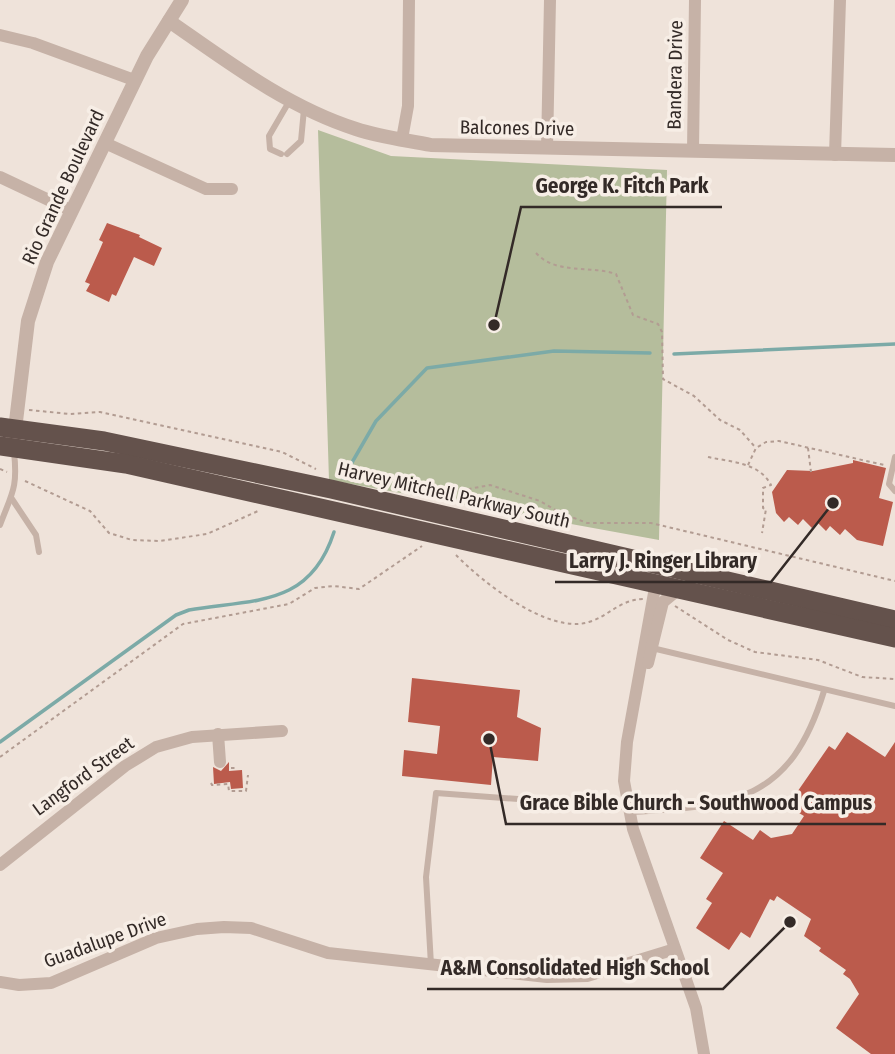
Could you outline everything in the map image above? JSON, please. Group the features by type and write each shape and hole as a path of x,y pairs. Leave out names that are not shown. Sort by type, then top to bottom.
{"highway":[{"name":"Harvey Mitchell Parkway South","path":"9,431 104,441 331,489 895,638"},
{"path":"9,431 126,464 657,594 680,580"},
{"name":"Harvey Mitchell Parkway South","path":"680,580 895,620"}],"street":[{"name":"Rio Grande Boulevard","path":"9,431 28,321 47,262 134,80 182,0"},
{"path":"402,139 408,106 409,0"},
{"path":"547,148 550,0"},
{"name":"Bandera Drive","path":"693,151 695,0"},
{"path":"835,155 840,0"},
{"name":"Balcones Drive","path":"169,21 250,77 304,107 358,130 430,145 895,155"},
{"path":"0,35 33,43 134,80"},
{"path":"105,143 206,189 232,188"},
{"path":"0,177 72,211"},
{"path":"641,675 648,665 652,648 657,594"},
{"path":"657,594 640,663 641,675 625,755 628,809 696,1007 704,1054"},
{"name":"Langford Street","path":"0,865 145,753 192,737 282,731"},
{"path":"218,734 225,765"},
{"name":"Guadalupe Drive","path":"0,982 19,985 51,982 156,938 197,929 224,927 251,928 328,953 547,977 575,977 613,969 675,948"}],"lane":[{"path":"290,100 269,136 270,149 284,154 301,141 304,107"},
{"path":"0,525 12,499 17,477 9,431"},
{"path":"895,457 889,484 895,491"},
{"path":"12,499 36,536 39,552"},
{"path":"652,648 895,706"},
{"path":"431,965 426,877 436,793 628,809 715,806 758,789 782,770 800,749 814,724 824,691"}],"path":[{"path":"536,253 545,263 559,267 597,267 616,274 633,314 658,324 662,332 663,379 694,396 720,420 740,430 756,448"},
{"path":"9,431 114,414 282,452 323,473"},
{"path":"748,466 756,448 775,440 888,466"},
{"path":"808,447 811,472"},
{"path":"708,457 748,466 763,474 771,485 763,488 763,508 766,509 762,533"},
{"path":"0,469 90,511 109,533 132,540 172,540 207,534 261,509"},
{"path":"401,489 437,495 491,485 540,500 559,513 587,523 651,523 895,581"},
{"path":"0,757 183,624 289,604 315,588 334,586 359,589 424,544 412,541"},
{"path":"448,550 504,595 550,619 571,625 600,618 627,599 657,594 737,645 755,652 818,660 862,677 895,679"},
{"path":"225,765 238,768"},
{"path":"211,783 228,785 229,791 246,791 247,775"}],"green space":[{"path":"318,130 391,156 667,170 659,540 329,480"}],"building":[{"path":"107,223 140,235 139,237 162,248 154,266 134,257 116,296 112,294 109,302 86,291 90,284 85,282 103,242 99,240"},
{"path":"853,460 886,468 879,498 893,502 883,546 857,540 845,529 840,535 830,526 826,531 817,522 812,528 803,519 798,525 789,517 784,522 776,513 772,492 787,470 813,471 853,463"},
{"path":"412,678 520,690 517,717 541,728 538,761 493,757 491,785 402,776 404,750 437,754 440,726 408,722"},
{"path":"847,732 885,757 895,742 895,1054 871,1054 836,1028 859,994 850,979 843,974 846,970 819,951 821,948 804,936 811,919 777,896 774,901 770,899 750,938 741,932 729,950 696,928 712,903 706,899 723,873 700,858 724,821 753,840 760,830 771,838 792,834 804,816 794,810 799,803 793,798 829,746 835,750"},
{"path":"229,762 229,771 242,770 243,788 231,789 230,782 214,784 213,767 221,771"}],"waterway":[{"path":"674,354 895,344"},
{"path":"343,478 376,421 427,368 554,351 650,353"},
{"path":"0,742 176,615 189,610 258,600 295,587 324,556 334,532"}],"place":[{"name":"George K. Fitch Park","path":"494,325"},
{"name":"Larry J. Ringer Library","path":"833,503"},
{"name":"Grace Bible Church - Southwood Campus","path":"489,739"},
{"name":"A&M Consolidated High School","path":"790,922"}]}
